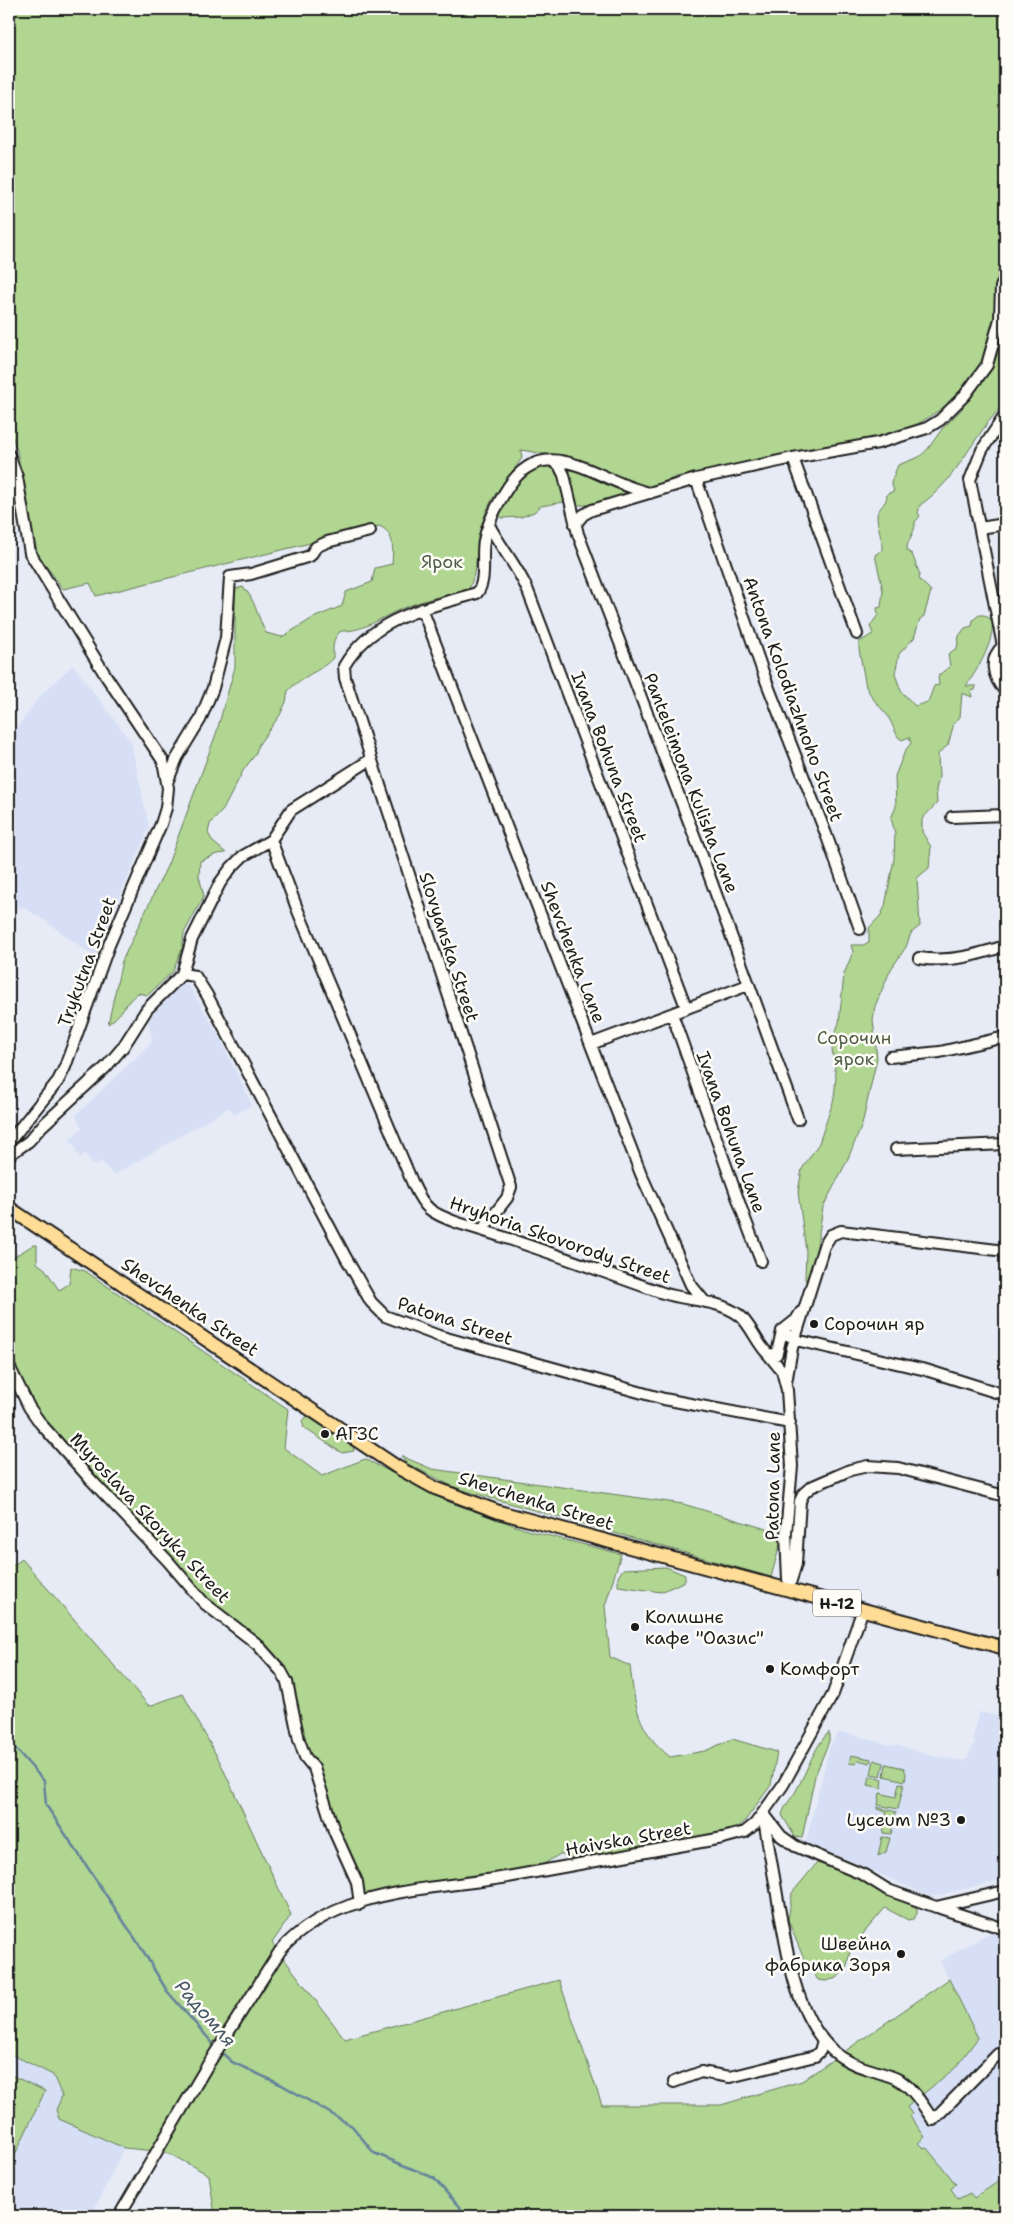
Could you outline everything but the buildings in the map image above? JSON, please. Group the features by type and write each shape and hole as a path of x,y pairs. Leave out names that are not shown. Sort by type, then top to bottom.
{"main road":[{"name":"Shevchenka Street","path":"9,1208 397,1467 435,1488 499,1512 1005,1648"}],"street":[{"path":"575,525 587,512 696,479 793,458 878,443 927,428 940,420 965,396 988,365 1000,319 1001,287 1005,277"},
{"path":"1005,416 982,450 971,475 1004,646 999,649 993,664 996,678 1005,691"},
{"name":"Trykutna Street","path":"9,455 17,477 30,553 106,676 160,755 168,780 168,798 164,816 109,945 65,1067 58,1081 9,1142"},
{"path":"793,458 857,634"},
{"path":"422,609 477,593 480,590 484,541 489,525 507,489 520,472 535,463 552,461 573,462 633,489 650,493"},
{"name":"Panteleimona Kulisha Lane","path":"552,461 560,465 564,475 575,525 798,1119"},
{"name":"Antona Kolodiazhnoho Street","path":"696,479 766,678 823,825 860,929"},
{"path":"980,528 1005,524"},
{"name":"Ivana Bohuna Street","path":"489,525 498,542 521,575 528,591 686,1007"},
{"name":"Trykutna Street","path":"168,780 177,758 200,720 213,688 226,638 230,577 251,574 310,556 316,547 327,542 370,531"},
{"name":"Slovyanska Street","path":"422,609 396,618 364,641 344,666 345,678 370,760 511,1187 507,1198 482,1230"},
{"name":"Shevchenka Lane","path":"422,609 641,1174 691,1285 704,1301"},
{"path":"9,1155 29,1141 42,1126 106,1068 123,1047 147,1009 182,974 192,940 224,875 243,856 271,840 291,810 370,760"},
{"path":"952,817 1005,815"},
{"name":"Hryhoria Skovorody Street","path":"271,840 298,911 422,1204 442,1217 662,1292 704,1301 740,1316 756,1341 768,1354"},
{"path":"919,958 934,961 963,959 1005,946"},
{"name":"Patona Street","path":"182,974 195,976 207,995 314,1201 371,1302 385,1316 439,1336 664,1399 790,1423"},
{"path":"591,1044 748,985"},
{"name":"Ivana Bohuna Lane","path":"672,1014 744,1219 761,1261"},
{"path":"890,1057 940,1052 1005,1037"},
{"path":"896,1149 1005,1144"},
{"path":"768,1354 776,1355 782,1332 796,1320 808,1296 826,1242 837,1231 1005,1251"},
{"name":"Patona Lane","path":"786,1383 790,1357 808,1296"},
{"path":"782,1332 796,1340 908,1365 1005,1395"},
{"name":"Patona Lane","path":"768,1354 782,1371 786,1383 792,1466 786,1534 777,1587"},
{"name":"Myroslava Skoryka Street","path":"9,1366 37,1418 92,1481 168,1561 204,1603 257,1644 281,1671 287,1682 299,1740 305,1757 314,1768 334,1830 357,1882 360,1904"},
{"path":"777,1587 796,1564 800,1501 804,1493 822,1482 860,1467 888,1466 1005,1496"},
{"name":"Haivska Street","path":"119,2216 221,2044 280,1951 292,1936 311,1922 396,1893 507,1878 723,1838 746,1832 763,1814 783,1785 833,1694 863,1610"},
{"path":"763,1814 781,1836 796,1846 864,1875 888,1890 1005,1928"},
{"path":"763,1814 792,1973 806,2010 823,2040 835,2052 864,2069 896,2078 908,2087 933,2120 998,2054"},
{"path":"936,1906 1005,1891"},
{"path":"674,2082 701,2072 730,2077 814,2056 820,2051 823,2040"}],"shaded area":[{"path":"73,665 131,742 149,827 95,957 23,907 9,909 9,739 41,695"},
{"path":"183,983 191,988 219,1036 252,1105 234,1115 230,1108 228,1108 114,1175 101,1161 94,1166 85,1154 80,1158 75,1151 77,1149 69,1140 82,1128 76,1115 150,1044 152,1038 148,1021 179,984"},
{"path":"979,1712 1005,1718 1005,1879 931,1897 839,1856 805,1845 830,1746 838,1733 846,1733 893,1746 896,1745 932,1756 965,1761 975,1743 973,1738"},
{"path":"998,1928 1005,1938 1005,2177 973,2198 958,2199 951,2189 956,2184 926,2147 923,2149 918,2143 925,2137 910,2116 907,2107 955,2068 978,2038 940,1961"},
{"path":"9,2053 53,2075 62,2096 56,2110 124,2148 91,2216 9,2216"}],"green space":[{"name":"Ярок","path":"9,9 1005,9 1005,257 998,271 998,317 983,364 955,400 907,431 676,477 602,505 573,505 557,456 521,450 522,458 494,497 485,514 480,532 474,574 469,589 414,604 358,629 341,631 333,646 333,658 299,681 288,691 286,702 280,715 244,769 223,810 210,824 208,833 213,842 226,853 217,854 200,861 199,876 204,896 184,933 182,949 173,971 148,995 138,993 134,996 108,1024 122,961 168,864 216,734 235,667 235,589 243,587 247,592 266,633 282,637 313,618 342,606 346,592 372,582 375,568 392,564 393,547 388,532 379,526 96,596 90,583 63,589 38,554 31,530 17,450 9,428"},
{"name":"Сорочин ярок","path":"1005,331 1005,403 984,428 945,483 920,505 918,513 920,516 915,522 907,547 907,551 912,554 920,575 919,579 931,591 924,616 920,619 914,638 899,654 895,674 901,691 915,706 928,702 934,686 939,685 938,676 950,666 948,654 957,648 959,636 965,628 972,626 973,620 979,615 984,615 992,620 991,637 985,654 966,686 976,686 975,690 971,691 972,697 962,693 960,717 954,723 948,745 938,754 937,803 922,819 922,832 931,847 929,868 917,878 920,926 911,933 906,947 891,969 875,1006 873,1020 877,1058 862,1125 846,1163 823,1207 815,1259 807,1282 805,1279 806,1251 798,1192 802,1169 819,1143 834,1099 836,1077 831,1042 839,1023 844,974 853,952 851,945 863,945 869,942 869,928 881,915 885,906 894,859 895,833 891,818 896,807 895,776 905,751 911,743 909,737 902,740 898,737 888,716 866,687 859,649 859,642 873,634 870,626 878,615 877,608 881,607 883,591 875,555 882,550 882,542 877,515 886,501 887,494 894,491 891,482 898,465 919,457 927,450 942,429 962,409 966,400 994,363"},
{"path":"547,463 559,470 564,502 541,506 534,512 521,517 502,518 498,513 500,505 526,472"},
{"path":"33,1245 37,1245 37,1263 45,1269 59,1290 69,1284 71,1267 85,1271 288,1409 284,1448 322,1476 365,1459 449,1502 530,1531 621,1554 605,1606 610,1657 630,1666 636,1705 644,1727 651,1737 670,1757 705,1751 732,1739 777,1752 771,1785 744,1822 733,1832 583,1861 560,1854 534,1870 426,1882 363,1895 304,1741 290,1675 198,1590 65,1445 31,1400 9,1362 9,1266 12,1258"},
{"path":"305,1417 310,1417 353,1444 354,1451 342,1453 304,1428 302,1421"},
{"path":"401,1456 432,1469 683,1504 783,1534 771,1577 454,1487 406,1463"},
{"path":"22,1559 149,1706 183,1694 220,1762 291,1915 272,1943 345,2039 559,1980 602,2105 721,2105 802,2081 949,1979 978,2038 955,2068 907,2107 912,2114 910,2116 925,2137 918,2143 923,2148 926,2147 956,2184 951,2189 958,2199 970,2193 974,2198 1005,2177 1005,2216 215,2216 209,2175 166,2152 124,2148 59,2119 56,2110 62,2096 53,2075 9,2053 9,1568"},
{"path":"666,1567 685,1575 685,1581 661,1592 618,1586 618,1577 623,1569"},
{"path":"829,1732 829,1741 815,1776 802,1838 795,1837 782,1815 783,1811 796,1791 815,1751"},
{"path":"851,1755 871,1759 870,1763 858,1760 856,1764 849,1763"},
{"path":"874,1760 884,1763 881,1776 871,1774"},
{"path":"886,1764 904,1768 906,1774 905,1781 884,1776"},
{"path":"870,1776 883,1779 882,1788 868,1785"},
{"path":"899,1783 904,1784 898,1809 878,1805 880,1793 896,1797"},
{"path":"877,1807 896,1812 891,1834 883,1833 887,1812 877,1809"},
{"path":"882,1837 890,1838 886,1852 878,1856"},
{"path":"817,1863 847,1873 877,1890 917,1908 917,1914 913,1919 908,1920 885,1908 856,1942 850,1952 846,1969 837,1978 826,1981 818,1980 803,1957 788,1920 792,1893"},
{"path":"9,2074 45,2091 11,2163 9,2162"}],"waterway":[{"name":"Радомля","path":"9,1741 44,1781 46,1805 142,1949 167,1991 216,2047"},
{"name":"Радомля","path":"220,2051 232,2062 282,2085 352,2126 374,2153 434,2178 467,2216"}],"railway":[{"path":"1001,2216 1005,2213"}],"place":[{"name":"Сорочин яр","path":"814,1324"},
{"name":"АГЗС","path":"325,1434"},
{"name":"Колишнє кафе \"Оазис\"","path":"635,1627"},
{"name":"Комфорт","path":"770,1669"},
{"name":"Lyceum №3","path":"961,1820"},
{"name":"Швейна фабрика Зоря","path":"901,1954"}]}
